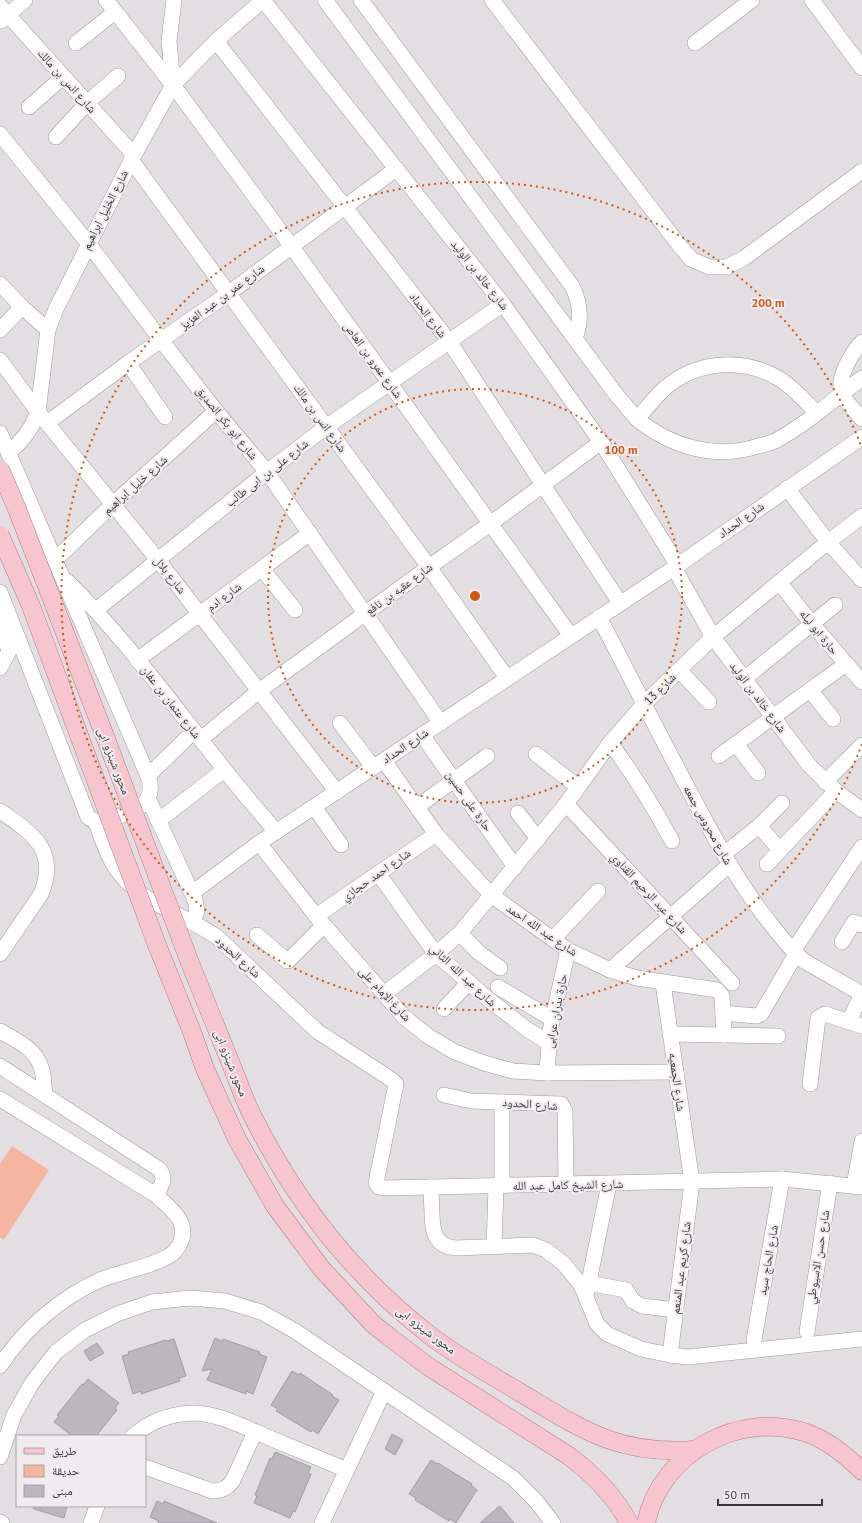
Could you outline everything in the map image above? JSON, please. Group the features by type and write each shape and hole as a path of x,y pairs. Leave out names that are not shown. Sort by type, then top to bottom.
{"main road":[{"name":"محور شينزو ابى","path":"0,469 17,509 103,732 190,963 251,1113 274,1157 300,1198 329,1237 361,1273 391,1302 434,1338 474,1365 592,1434 620,1444 638,1448 669,1451 694,1450"},
{"name":"محور شينزو ابى","path":"0,535 31,606 157,945 192,1032 205,1069 237,1139 275,1206 321,1268 374,1324 429,1367 569,1456 584,1468 610,1494 629,1523"},
{"path":"646,1523 652,1502 660,1487 681,1461 708,1441 730,1433 757,1427 774,1427 807,1433 837,1449 858,1463"}],"street":[{"path":"3,14 25,0"},
{"name":"شارع عمرو بن العاص","path":"106,0 173,85 292,247 571,636"},
{"path":"173,85 169,41 174,0"},
{"name":"شارع الخليل ابراهيم","path":"8,453 24,439 35,422 43,418 48,330 56,308 132,157 173,85 216,41 263,0"},
{"name":"شارع خالد بن الوليد","path":"263,0 503,304 600,442 676,566 713,637 772,718 809,765 830,786 862,810"},
{"path":"325,0 618,397 638,419 661,436 688,448 717,452 746,450 774,441 800,426 862,378"},
{"path":"361,0 572,286 579,303 580,312 578,330 575,338"},
{"path":"492,0 691,259 709,267 727,267 744,258 862,171"},
{"path":"695,42 752,0"},
{"path":"812,0 862,68"},
{"path":"76,43 115,12"},
{"name":"شارع انس بن مالك","path":"3,14 87,103 132,157 326,427 429,567 507,678"},
{"name":"شارع الحداد","path":"216,41 449,341 620,603"},
{"path":"56,137 87,103 118,76"},
{"path":"29,107 63,77"},
{"name":"شارع ابو بكر الصديق","path":"0,134 88,243 216,411 267,472 441,723"},
{"name":"شارع عمر بن عبد العزيز","path":"43,418 128,363 230,293 396,169"},
{"path":"0,284 22,307 48,330"},
{"name":"شارع على بن ابى طالب","path":"96,610 267,472 326,427 503,304"},
{"path":"0,330 22,307"},
{"path":"862,342 855,349 846,365 842,379 842,393 862,419"},
{"name":"شارع بلال","path":"0,360 43,418 158,560 337,792"},
{"path":"128,363 165,416"},
{"path":"638,419 660,394 676,380 688,373 702,368 730,364 755,368 778,378 789,386 817,413"},
{"name":"شارع خليل ابراهيم","path":"55,560 113,504 216,411"},
{"path":"0,433 148,776 151,788 148,798 140,807 104,822 96,822 91,820 85,813 7,624"},
{"name":"شارع الحداد","path":"192,893 276,832 676,566 862,437"},
{"name":"شارع عقبه بن نافع","path":"148,776 198,735 490,524 600,442"},
{"path":"787,488 828,542 862,580"},
{"name":"شارع 13","path":"384,994 436,954 460,933 566,804 610,743 644,704 713,637 828,542 862,516"},
{"name":"شارع ادم","path":"137,660 310,533"},
{"path":"262,568 295,610"},
{"name":"شارع عثمان بن عفان","path":"61,575 96,610 198,735 224,770 276,832"},
{"name":"حارة ابو ليله","path":"779,582 812,624 862,682"},
{"path":"0,592 7,624 9,651 0,668"},
{"path":"744,679 835,605"},
{"name":"شارع محروس جمعه","path":"599,616 726,860 759,910 795,953 804,961 862,994"},
{"path":"7,624 9,651"},
{"path":"719,756 846,664"},
{"path":"679,670 708,702"},
{"path":"810,690 833,719"},
{"name":"شارع عبد الله احمد","path":"340,723 417,807 436,834 491,895 568,950 610,970 637,978 663,983 717,990 722,996 724,1035"},
{"name":"حارة على حسين","path":"422,735 515,867"},
{"path":"610,743 629,768 672,841"},
{"path":"736,744 758,773"},
{"path":"767,864 780,850 862,745"},
{"path":"536,754 578,787"},
{"path":"417,807 487,756"},
{"path":"158,821 224,770"},
{"path":"148,798 197,905 197,912 193,923"},
{"path":"610,970 670,917 782,803"},
{"name":"شارع عبد الرحيم القناوي","path":"566,804 732,983"},
{"path":"314,807 341,845"},
{"path":"0,811 32,834 39,842 47,862 45,884 41,894 0,954"},
{"path":"518,813 538,839"},
{"name":"شارع الحدود","path":"96,822 108,856 124,879 145,897 210,932 225,943 317,1031 396,1084"},
{"path":"759,826 780,850"},
{"name":"شارع احمد حجازي","path":"257,935 288,961 320,921 378,873 436,834"},
{"name":"شارع الإمام على","path":"260,843 320,921 404,1017 428,1036 455,1052 484,1063 513,1070 547,1073 676,1072"},
{"path":"723,1013 756,1016 761,1014 795,953 862,847"},
{"name":"شارع عبد الله الثاني","path":"378,873 436,954 508,1015 549,1043"},
{"path":"553,939 598,891"},
{"path":"842,942 852,923 855,922 862,925"},
{"path":"460,933 478,952 500,968"},
{"name":"حارة بدران عرابى","path":"547,1073 552,1019 568,950"},
{"path":"444,1009 469,982"},
{"name":"شارع الجمعيه","path":"663,983 692,1182"},
{"path":"498,987 552,1019"},
{"path":"810,1084 818,1018 825,1014 855,1023 862,994"},
{"path":"0,1031 28,1048 34,1054 42,1070 45,1095"},
{"path":"670,1034 778,1036"},
{"path":"0,1066 158,1169 164,1177 156,1195"},
{"name":"شارع الشيخ كامل عبد الله","path":"396,1084 376,1183 380,1187 609,1184 782,1179 858,1186"},
{"name":"شارع الحدود","path":"444,1095 471,1101 562,1104 565,1110 566,1184"},
{"path":"0,1099 156,1195 174,1212 182,1224 183,1237 175,1251 163,1259 101,1279 66,1299 36,1322 10,1350 0,1366"},
{"path":"494,1247 499,1186 502,1102"},
{"path":"858,1186 862,1141"},
{"name":"شارع الحاج سيد","path":"754,1340 782,1179"},
{"name":"شارع كريم عبد المنعم","path":"670,1355 692,1182"},
{"name":"شارع حسن الاسيوطي","path":"807,1332 830,1183"},
{"path":"609,1184 587,1290 597,1324 607,1334 641,1349 688,1357 862,1339"},
{"path":"431,1187 433,1231 441,1244 455,1248 532,1245 546,1250 563,1263 587,1290 626,1290 633,1301 642,1306 676,1310"},
{"path":"0,1457 14,1415 32,1383 56,1352 85,1330 117,1314 152,1302 190,1298 218,1300 261,1312 295,1331 384,1390 513,1478 536,1501 553,1523"},
{"path":"322,1523 384,1390"},
{"path":"134,1435 140,1429 156,1421 174,1415 192,1413 211,1415 347,1470"},
{"path":"146,1467 212,1490 218,1491 225,1489 233,1480 255,1432"},
{"path":"92,1523 97,1507"}],"green space":[{"path":"12,1146 49,1170 4,1240 0,1237 0,1164"}],"building":[{"path":"215,1338 222,1341 223,1339 260,1352 259,1354 267,1357 253,1394 246,1391 246,1394 207,1380 212,1369 202,1371"},
{"path":"174,1339 186,1376 179,1378 180,1381 141,1394 141,1391 133,1394 122,1356 129,1354 128,1352 166,1340"},
{"path":"97,1343 104,1353 90,1361 84,1351"},
{"path":"292,1371 299,1375 300,1373 339,1400 318,1434 312,1430 311,1432 276,1411 278,1409 271,1405"},
{"path":"88,1379 119,1403 115,1408 117,1410 97,1435 71,1435 54,1422 59,1416 57,1415 82,1384 83,1385"},
{"path":"392,1434 403,1440 395,1455 385,1449"},
{"path":"275,1452 311,1467 308,1473 311,1474 295,1512 293,1511 290,1518 254,1503 257,1496 255,1495 270,1458 272,1459"},
{"path":"431,1460 472,1484 471,1485 477,1490 456,1523 450,1519 449,1521 415,1500 416,1498 409,1494"},
{"path":"157,1501 163,1504 164,1501 217,1523 158,1523 159,1521 150,1517"},
{"path":"500,1506 514,1523 480,1523 489,1515"},
{"path":"34,1507 67,1507 64,1518 34,1509"}]}
